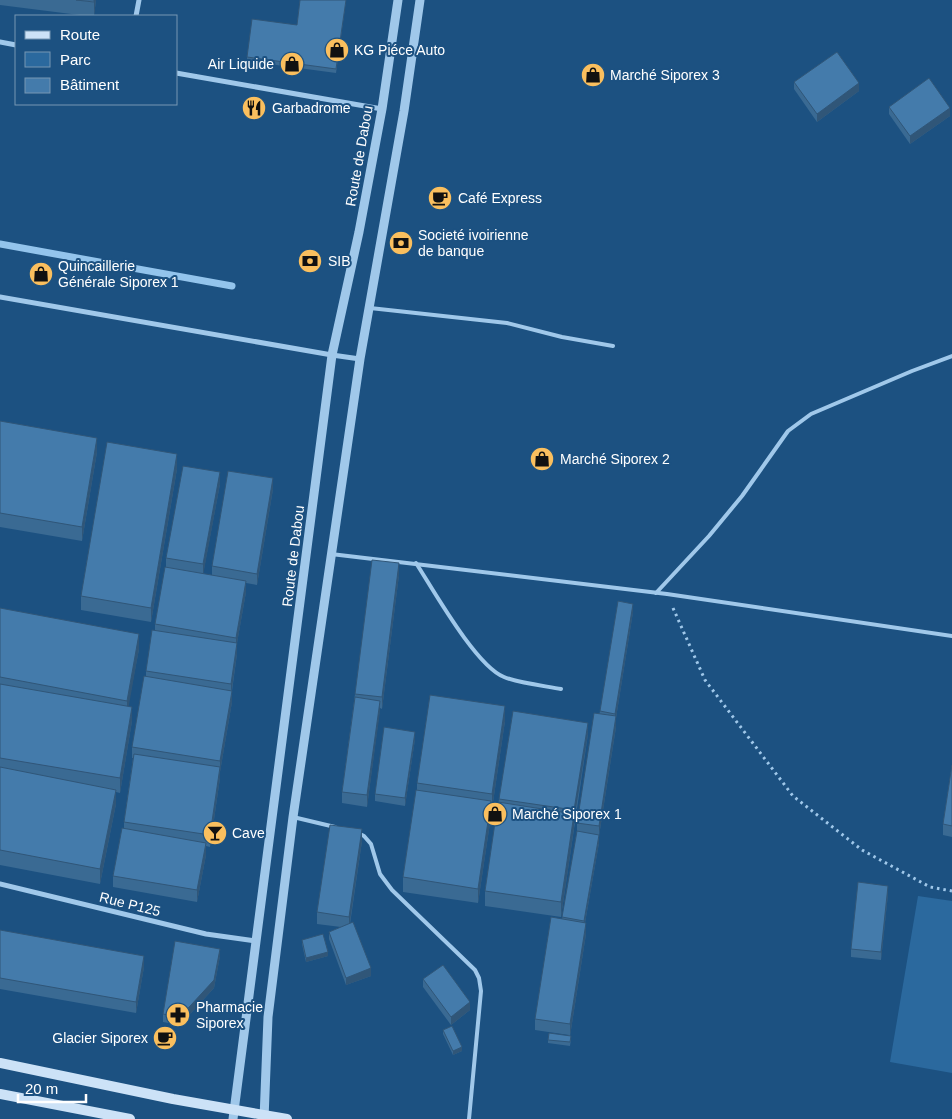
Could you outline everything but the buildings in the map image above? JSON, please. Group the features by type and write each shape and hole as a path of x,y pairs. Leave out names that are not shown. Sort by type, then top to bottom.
{"main road":[{"path":"0,1063 173,1099 233,1114 287,1119"},
{"path":"0,1094 130,1119"}],"street":[{"path":"136,15 139,0"},
{"name":"Route de Dabou","path":"233,1114 332,355 359,232 382,109 398,0"},
{"path":"264,1117 268,1016 293,817 360,358 404,111 420,0"},
{"path":"0,42 15,45"},
{"path":"178,72 382,109"},
{"path":"0,297 332,355 360,358"},
{"name":"Rue P125","path":"0,884 206,934 256,941"}],"lane":[{"path":"370,308 507,323 562,337 614,346"},
{"path":"656,593 709,536 742,496 788,431 811,414 952,356"},
{"path":"332,554 667,594 952,636"},
{"path":"416,563 461,634 488,667 504,677 560,689"},
{"path":"293,817 338,828"},
{"path":"356,832 364,836 371,844 380,874 392,890 475,970 479,978 481,991 468,1119"}],"path":[{"path":"667,594 705,680 793,796 862,850 930,887 952,891"}],"green space":[{"path":"918,896 952,901 952,1073 890,1062"}],"waterway":[{"path":"0,244 232,286"}],"place":[{"name":"KG Piéce Auto","path":"337,50"},
{"name":"Air Liquide","path":"292,64"},
{"name":"Marché Siporex 3","path":"593,75"},
{"name":"Garbadrome","path":"254,108"},
{"name":"Café Express","path":"440,198"},
{"name":"Societé ivoirienne de banque","path":"401,243"},
{"name":"SIB","path":"310,261"},
{"name":"Quincaillerie Générale Siporex 1","path":"41,274"},
{"name":"Marché Siporex 2","path":"542,459"},
{"name":"Marché Siporex 1","path":"495,814"},
{"name":"Cave","path":"215,833"},
{"name":"Pharmacie Siporex","path":"178,1015"},
{"name":"Glacier Siporex","path":"165,1038"}]}
